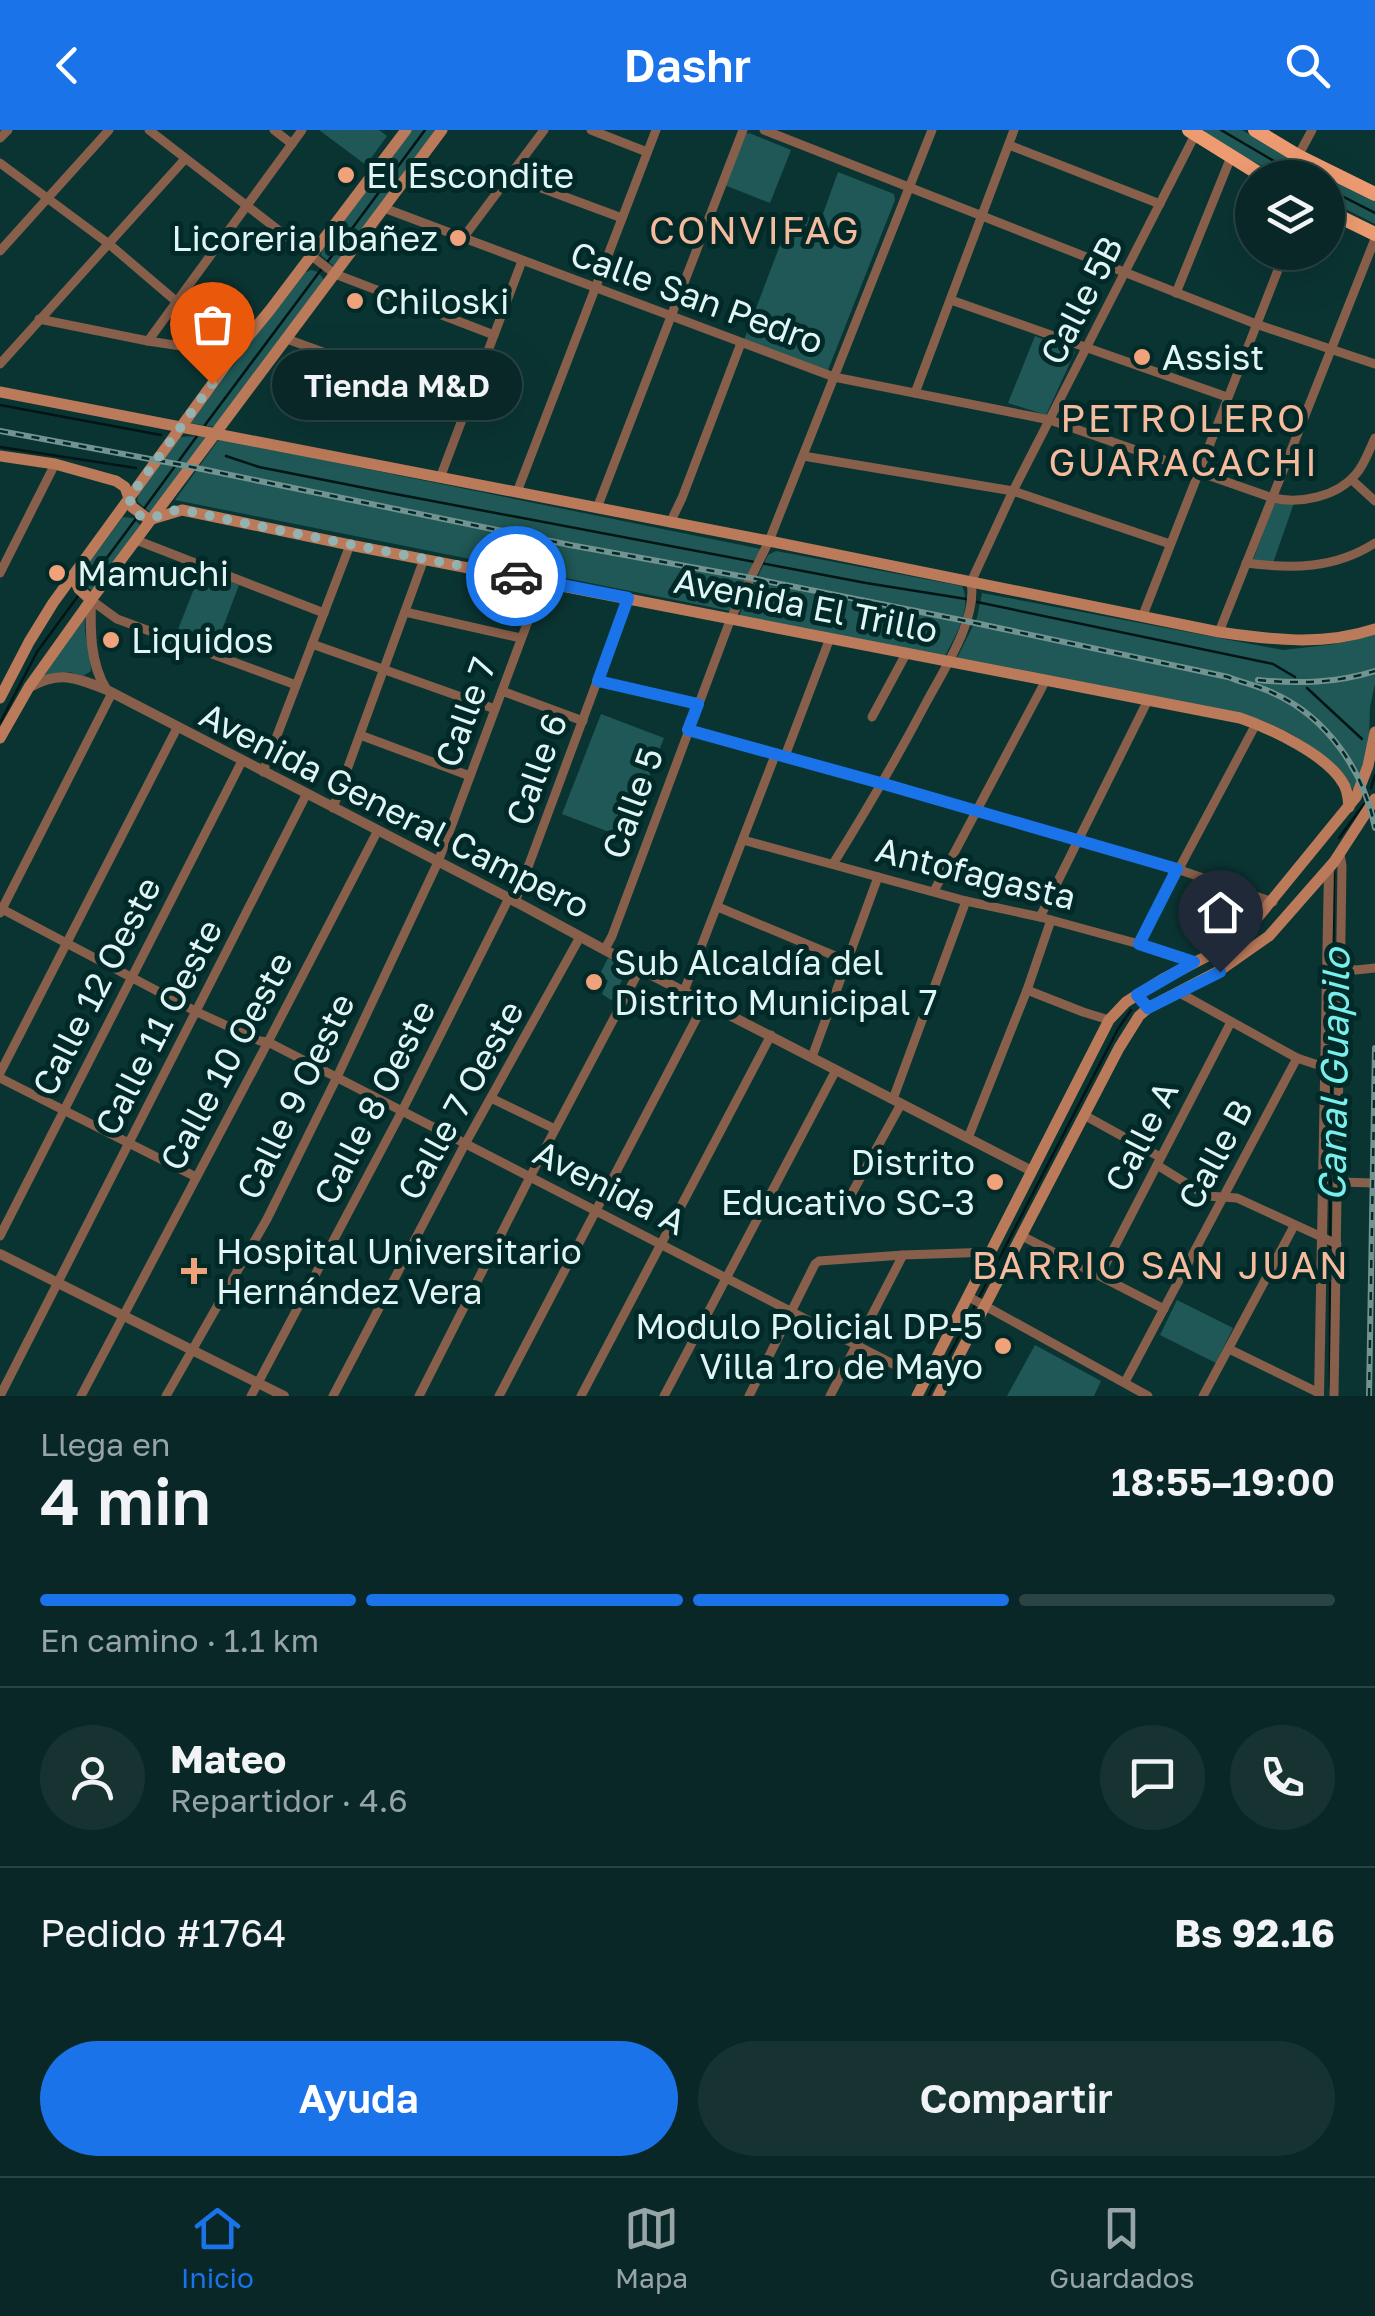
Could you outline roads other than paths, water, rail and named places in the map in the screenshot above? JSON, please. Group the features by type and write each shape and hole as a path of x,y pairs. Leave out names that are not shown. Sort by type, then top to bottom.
{"highway":[{"path":"1255,130 1375,194"},
{"path":"1194,131 1236,160"},
{"path":"1345,220 1375,236"}],"main road":[{"path":"0,696 28,642 73,576 187,428 234,354 315,258 406,130"},
{"path":"0,738 86,595 136,540 442,130"},
{"name":"Avenida El Trillo","path":"0,392 1219,632 1273,640 1332,640 1375,629"},
{"path":"230,416 238,437"},
{"path":"0,456 55,464 116,481 125,488 131,503 150,519"},
{"name":"Avenida El Trillo","path":"150,519 182,510 1256,724 1280,734 1323,762 1343,782 1349,807"},
{"path":"73,576 86,595"},
{"path":"917,1396 1022,1236 1084,1115 1109,1020 1137,995 1233,940 1273,902 1349,807 1362,785 1375,732"},
{"path":"938,1396 978,1302 992,1252 1032,1171 1093,1076 1148,1008 1220,972 1269,936 1329,869 1375,799"},
{"path":"1322,840 1335,844 1340,854"},
{"path":"1292,878 1292,892 1304,897"},
{"path":"1233,940 1242,945 1241,958"},
{"path":"1137,995 1148,1008"}],"street":[{"path":"0,138 8,130"},
{"path":"0,251 109,130"},
{"path":"150,130 333,272 494,335"},
{"path":"274,130 292,144"},
{"path":"148,341 302,130"},
{"path":"464,238 544,130"},
{"path":"591,130 647,152"},
{"path":"516,492 656,130"},
{"path":"596,508 743,130"},
{"path":"764,130 1256,324 1375,364"},
{"name":"Calle 5","path":"605,950 731,618 768,543 932,130"},
{"path":"915,392 1014,130"},
{"path":"1298,156 1312,130"},
{"name":"Calle 5B","path":"834,864 884,784 948,661 966,622 972,582 1013,491 1126,273 1194,131"},
{"path":"1009,145 1160,204"},
{"path":"1176,293 1231,157"},
{"path":"0,364 186,159"},
{"path":"0,163 109,244 177,302"},
{"path":"510,176 622,218"},
{"name":"Calle San Pedro","path":"384,208 834,377 1050,420 1272,498 1302,500 1322,496 1352,480"},
{"path":"1219,632 1375,236"},
{"path":"440,478 522,262"},
{"path":"1143,615 1278,270"},
{"path":"951,300 1228,397"},
{"path":"39,319 234,354"},
{"path":"287,339 468,405"},
{"path":"670,522 740,344"},
{"path":"1375,438 1352,480 1375,501"},
{"path":"803,456 1013,491 1170,544"},
{"path":"0,573 55,464"},
{"path":"0,538 14,546"},
{"path":"136,540 324,613"},
{"path":"1246,564 1279,568 1319,566 1375,543"},
{"path":"264,772 350,545"},
{"path":"333,808 424,559"},
{"name":"Calle 7","path":"438,862 543,581"},
{"path":"86,595 117,619 296,685"},
{"path":"86,595 101,681 110,692 1,910 197,1012 260,1042 268,1042"},
{"name":"Calle 6","path":"512,900 628,598"},
{"path":"405,612 521,638"},
{"path":"684,991 743,840 830,638"},
{"path":"312,644 495,709"},
{"path":"872,717 907,652"},
{"name":"Avenida General Campero","path":"29,687 42,680 68,677 110,692 1032,1171"},
{"path":"934,892 1046,680"},
{"path":"598,681 698,704"},
{"path":"502,692 583,720"},
{"path":"1040,917 1148,700"},
{"path":"1139,944 1256,724"},
{"path":"177,728 0,1076 196,1177"},
{"path":"688,730 1177,869 1273,902"},
{"path":"360,735 470,776"},
{"name":"Calle 12 Oeste","path":"0,1236 242,761"},
{"name":"Calle 11 Oeste","path":"0,1396 306,795"},
{"name":"Calle 10 Oeste","path":"82,1396 376,832"},
{"name":"Antofagasta","path":"743,840 966,901 1040,917 1194,962"},
{"path":"1230,1349 1319,1395 1329,1241 1338,1182 1324,1067 1340,854"},
{"name":"Calle 9 Oeste","path":"166,1396 266,1218 438,862"},
{"path":"1327,901 1329,869"},
{"path":"812,1057 878,877"},
{"path":"1304,897 1318,892 1324,895 1342,968 1331,1118 1329,1241 1334,1396"},
{"name":"Calle 8 Oeste","path":"250,1396 512,900"},
{"path":"852,1193 897,1102 966,901"},
{"path":"718,908 847,961"},
{"path":"968,1138 1051,920"},
{"name":"Calle 7 Oeste","path":"334,1396 465,1144 580,937"},
{"path":"1342,968 1375,968"},
{"path":"419,1396 640,969"},
{"path":"1027,990 1109,1020"},
{"path":"1178,992 1297,1058 1324,1067"},
{"path":"498,1396 705,1002"},
{"name":"Calle A","path":"1100,1275 1231,1022"},
{"path":"581,1396 771,1035"},
{"name":"Avenida A","path":"268,1042 926,1381"},
{"name":"Calle B","path":"1126,1382 1297,1058"},
{"path":"664,1396 836,1070"},
{"path":"491,1098 555,1129"},
{"path":"1084,1115 1208,1196 1237,1198 1329,1241"},
{"path":"1338,1182 1375,1183"},
{"path":"1203,1396 1294,1226"},
{"path":"1022,1236 1164,1309"},
{"path":"748,1396 819,1261 992,1252"},
{"path":"0,1254 284,1396"},
{"path":"830,1396 903,1254"},
{"path":"978,1302 1148,1396"}],"waterway":[{"path":"328,261 425,130"},
{"path":"1221,130 1272,160"},
{"path":"1345,198 1375,213"},
{"path":"205,425 323,267"},
{"path":"0,405 161,435"},
{"path":"143,510 197,436"},
{"path":"0,447 136,468"},
{"path":"226,456 259,467 390,493 966,599"},
{"path":"86,586 138,516"},
{"path":"0,723 37,652 78,596"},
{"path":"977,602 1273,664 1295,677"},
{"path":"1307,688 1362,739"},
{"path":"1371,788 1375,775"},
{"path":"1339,838 1364,804"},
{"name":"Canal Guapilo","path":"1330,1237 1334,873"},
{"path":"928,1396 1131,1010"},
{"name":"Canal Guapilo","path":"1330,1245 1330,1387"}],"railway":[{"path":"0,431 961,620 1228,677 1292,703 1326,731 1362,786 1375,828"},
{"path":"1258,680 1317,682 1375,671"},
{"path":"1369,1396 1375,1048"}],"place":[{"name":"El Escondite","path":"346,175"},
{"name":"Licoreria Ibañez","path":"458,238"},
{"name":"Chiloski","path":"355,301"},
{"name":"Assist","path":"1142,357"},
{"name":"Tienda M&D","path":"212,384"},
{"name":"Mamuchi","path":"57,573"},
{"name":"Liquidos","path":"111,640"},
{"name":"Sub Alcaldía del Distrito Municipal 7","path":"594,982"},
{"name":"Distrito Educativo SC-3","path":"995,1182"},
{"name":"Hospital Universitario Hernández Vera","path":"194,1271"},
{"name":"Modulo Policial DP-5 Villa 1ro de Mayo","path":"1003,1346"}],"district":[{"name":"CONVIFAG","path":"755,229"},
{"name":"PETROLERO GUARACACHI","path":"1184,438"},
{"name":"BARRIO SAN JUAN","path":"1161,1264"}]}
